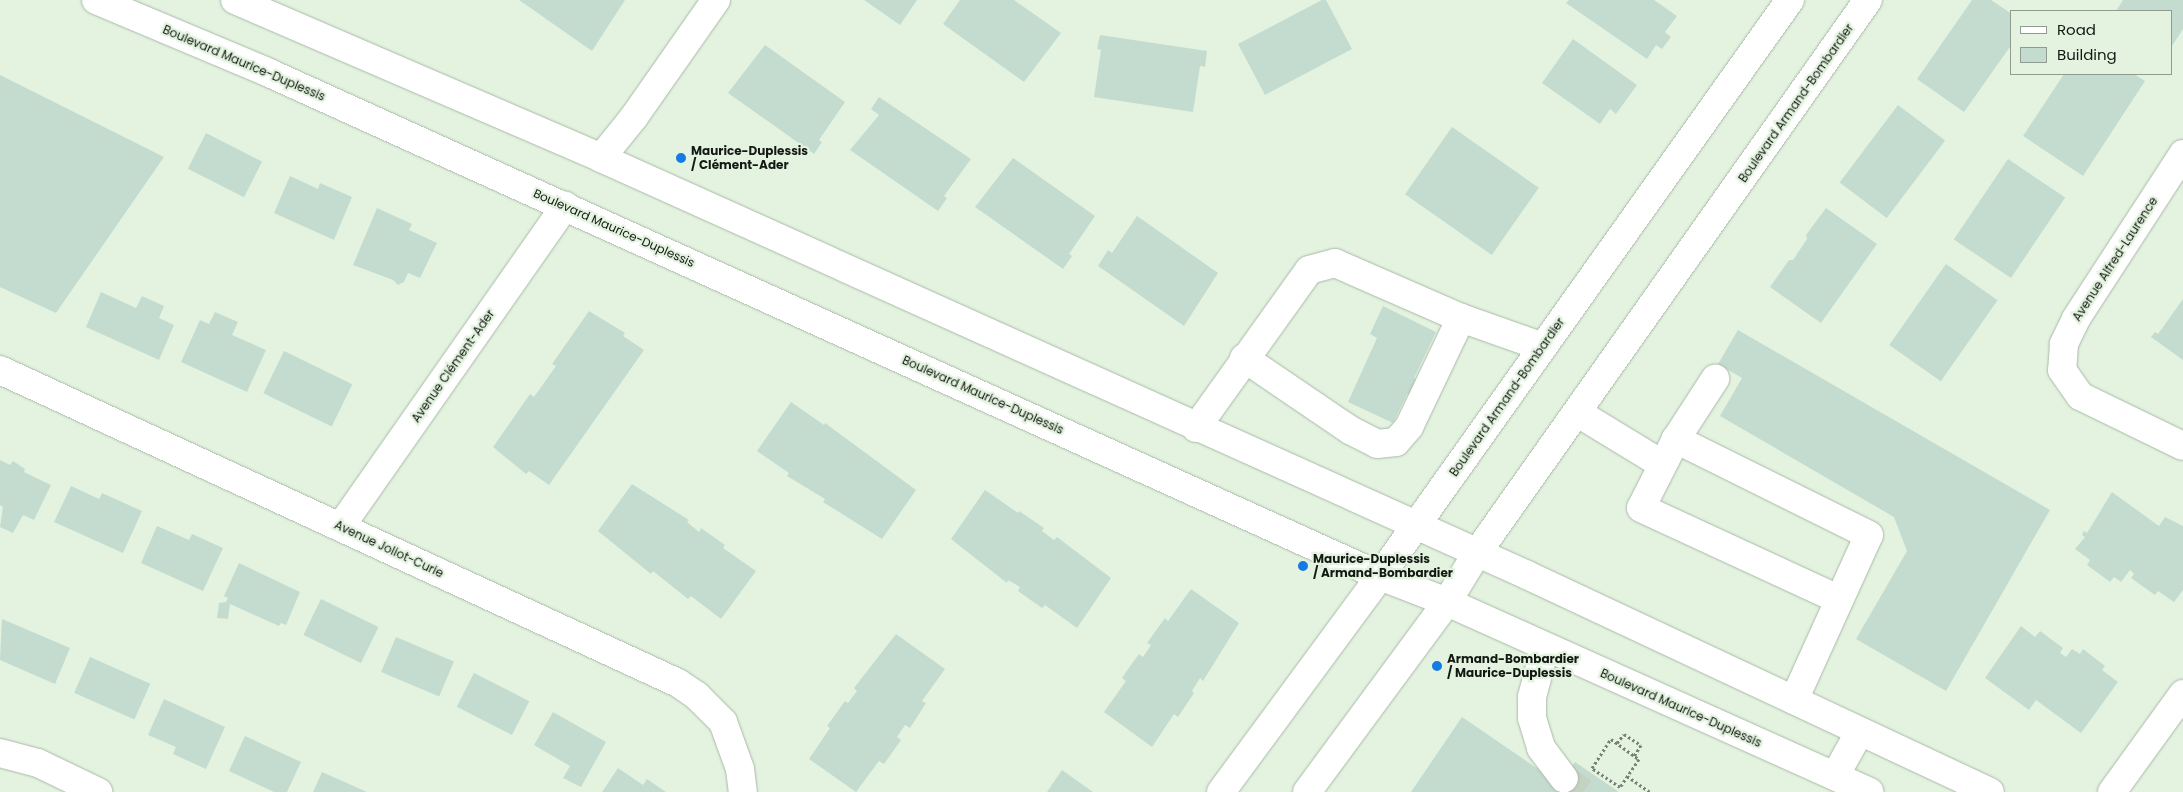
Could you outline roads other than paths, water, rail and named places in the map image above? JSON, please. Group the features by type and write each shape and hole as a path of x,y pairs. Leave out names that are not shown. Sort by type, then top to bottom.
{"street":[{"name":"Boulevard Maurice-Duplessis","path":"96,0 136,7 565,206 1380,576 1447,602 1545,648 1869,792"},
{"path":"235,0 601,158 1196,428 1477,553 1990,792"},
{"path":"601,158 634,117 716,0"},
{"name":"Boulevard Armand-Bombardier","path":"1221,792 1416,527 1790,0"},
{"name":"Boulevard Armand-Bombardier","path":"1308,792 1447,602 1477,553 1578,414 1868,0"},
{"name":"Avenue Alfred-Laurence","path":"2183,154 2076,319 2064,344 2062,370 2080,396 2183,446"},
{"name":"Avenue Clément-Ader","path":"342,526 565,206"},
{"path":"1196,428 1244,358 1309,270 1335,263 1461,318 1543,347"},
{"path":"1244,358 1318,406 1350,430 1377,444 1396,442 1409,428 1461,318"},
{"name":"Avenue Joliot-Curie","path":"0,370 342,526 678,683 697,696 722,722 741,780"},
{"path":"1715,379 1676,439 1641,508 1838,599"},
{"path":"1578,414 1662,464"},
{"path":"1676,439 1870,535 1838,599 1794,700"},
{"path":"1545,648 1532,697 1532,718 1541,748 1564,778"},
{"path":"2112,792 2183,694"},
{"path":"1835,776 1860,730"},
{"path":"0,753 38,763 98,792"}],"tunnel":[{"path":"1564,778 1583,792"}],"place":[{"name":"Maurice-Duplessis / Clément-Ader","path":"681,158"},
{"name":"Maurice-Duplessis / Armand-Bombardier","path":"1303,566"},
{"name":"Armand-Bombardier / Maurice-Duplessis","path":"1437,666"}]}
